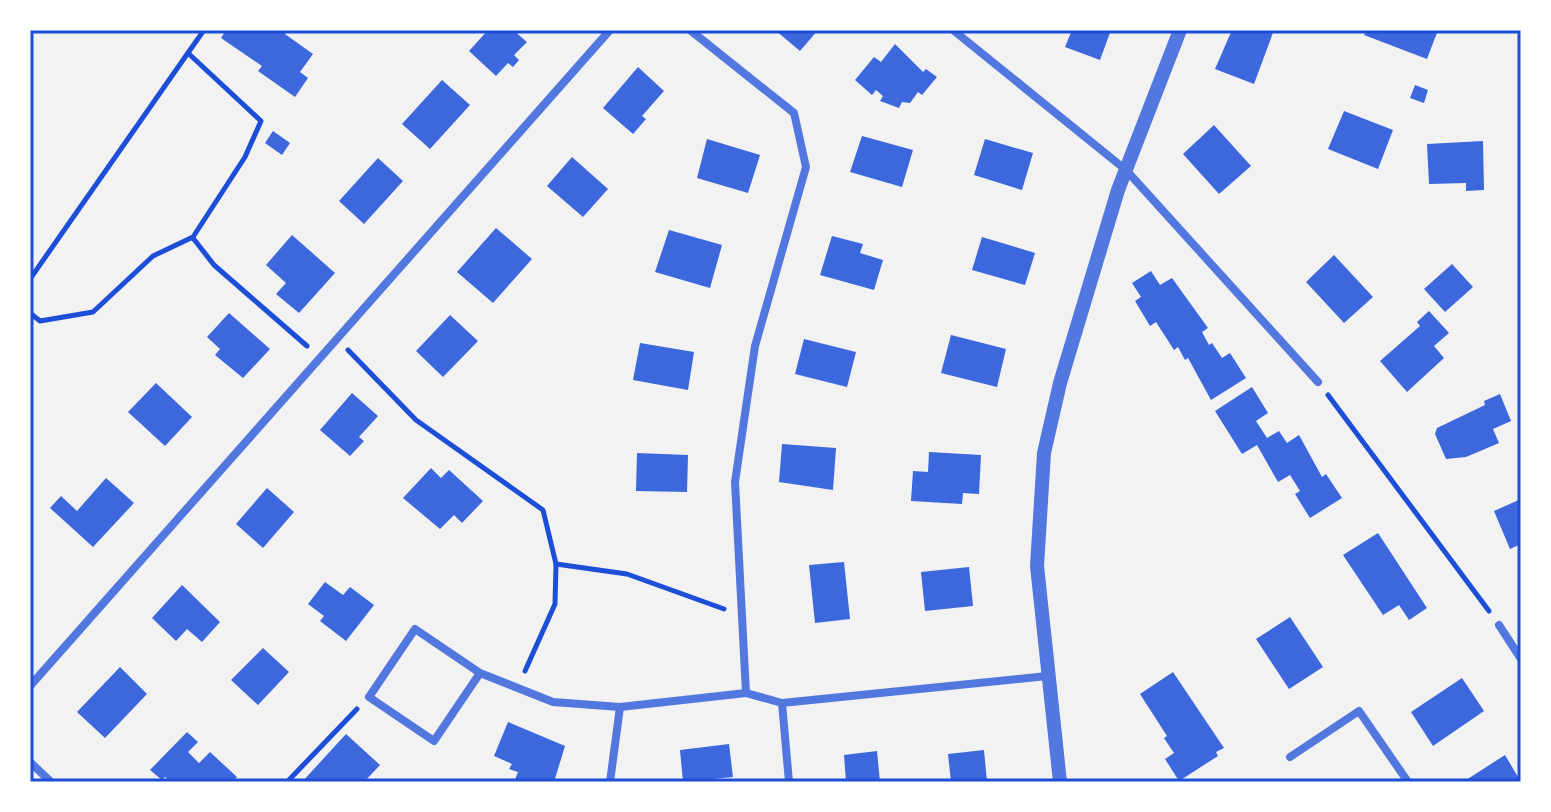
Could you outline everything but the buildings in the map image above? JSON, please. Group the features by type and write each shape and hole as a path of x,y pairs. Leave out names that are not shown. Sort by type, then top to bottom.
{"street":[{"path":"30,686 610,30"},
{"path":"690,30 794,113 806,167 755,346 735,482 746,693"},
{"path":"953,30 1126,170 1318,382"},
{"path":"1060,782 1037,566 1044,453 1060,383 1126,170 1180,30"},
{"path":"1499,625 1521,659"},
{"path":"480,673 434,741 369,697 415,629 480,673 553,702 620,707 746,693 782,703 1047,676"},
{"path":"782,703 789,782"},
{"path":"610,782 620,707"},
{"path":"1290,757 1359,711 1408,782"},
{"path":"30,762 51,782"}],"path":[{"path":"30,279 204,30"},
{"path":"30,313 40,321 93,312 153,256 193,237 245,157 261,121 188,53"},
{"path":"193,237 214,265 320,357"},
{"path":"337,339 416,420 543,510 556,564 555,604 518,686"},
{"path":"1318,382 1499,625"},
{"path":"556,564 627,574 742,615"},
{"path":"287,782 369,697"}]}
